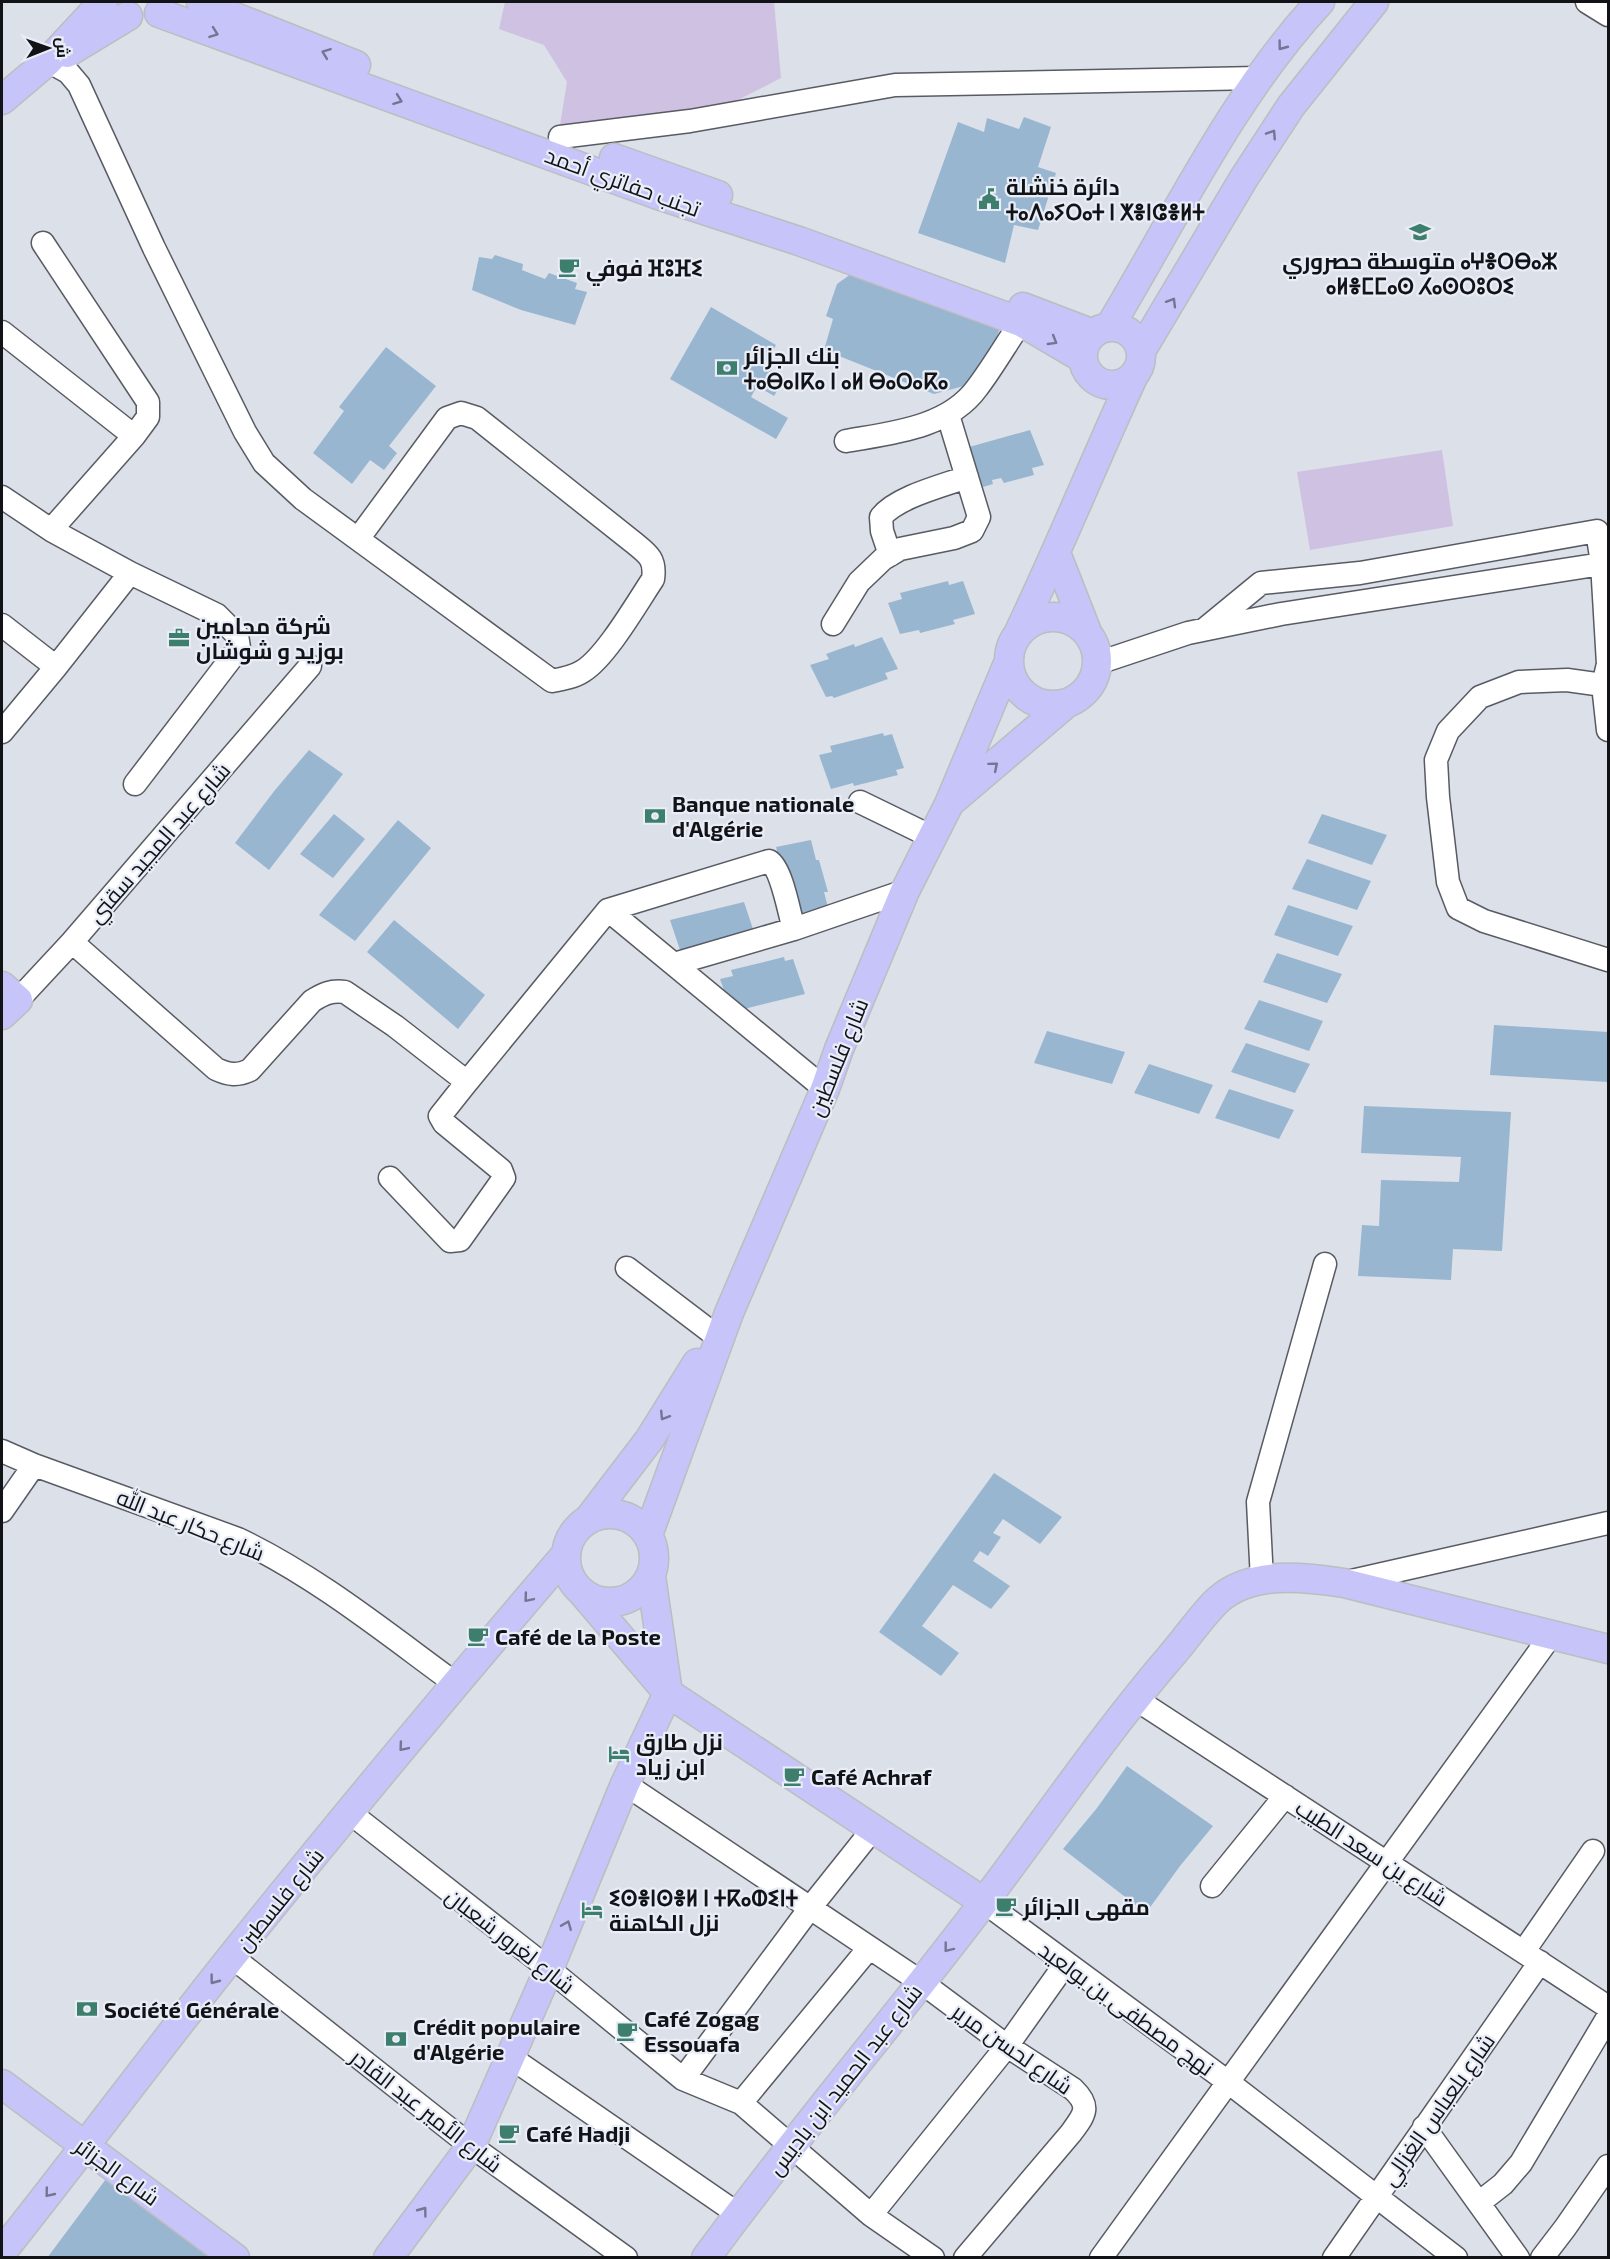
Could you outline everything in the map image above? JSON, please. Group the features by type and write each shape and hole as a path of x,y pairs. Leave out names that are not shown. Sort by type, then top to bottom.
{"main road":[{"path":"2,100 48,61 103,2"},
{"path":"1320,2 1296,27 1258,78 1094,339 1090,375 1104,384 1114,386 1124,383 1244,178 1285,115 1374,2"},
{"name":"تجنب حفاتري أحمد","path":"219,5 349,62 807,226 1094,339"},
{"path":"48,61 77,49 121,9 138,19 164,7"},
{"name":"تجنب حفاتري أحمد","path":"164,7 658,195 799,242 1021,322 1094,339"},
{"path":"1067,703 1054,705 1040,703 1028,697 1014,681 1009,661 1010,650 1056,554 1137,364 1134,336 1126,330 1094,339"},
{"path":"1094,463 1104,384"},
{"path":"949,804 1067,703 1079,697 1089,688 1095,676 1098,663 1097,652 1056,554"},
{"path":"1019,632 1029,623 1053,616 1077,623 1087,632"},
{"name":"شارع فلسطين","path":"648,1535 721,1329 825,1089 839,1049 905,891 949,804 1009,661"},
{"name":"شارع فلسطين","path":"588,1520 649,1440 721,1329"},
{"path":"388,2258 471,2146 549,1969 625,1784 668,1693 651,1576 654,1548 648,1535 628,1518 614,1514 601,1515 588,1520 577,1529 570,1540 566,1554 567,1568 572,1581 581,1592 592,1599 606,1603 620,1602 633,1597 644,1587 651,1576"},
{"name":"شارع فلسطين","path":"2,2252 232,1957 349,1812 566,1554"},
{"name":"شارع عبد الحميد ابن باديس","path":"706,2258 791,2145 984,1902 1134,1698 1219,1599 1241,1586 1262,1580 1309,1578 1344,1583 1608,1649"},
{"name":"نهج مصطفى بن بولعيد","path":"581,1592 668,1693 984,1902"},
{"name":"شارع الجزائر","path":"2,2084 235,2258"}],"street":[{"path":"1587,2 1608,15"},
{"path":"48,61 68,72 79,85 154,248 245,432 264,463 303,499 552,681 570,678 583,672 597,661 653,579 654,565 638,546 477,418 461,412 447,418 358,539"},
{"path":"560,137 690,122 894,86 1258,78"},
{"path":"43,243 148,402 148,417 134,436 51,530"},
{"path":"846,441 924,424 948,415 976,390 1021,322"},
{"path":"2,332 134,436"},
{"path":"833,624 858,582 890,555 900,549 954,538 972,531 979,517 948,415"},
{"path":"890,555 882,531 881,517 886,510 907,499 967,477"},
{"path":"2,497 51,530 130,573 217,615 237,636 239,648 135,784"},
{"path":"1205,629 1261,583 1360,573 1597,531 1605,563 1608,730"},
{"path":"1098,663 1188,633 1281,614 1605,563"},
{"path":"2,732 130,573"},
{"path":"2,625 56,666"},
{"name":"شارع عبد المجيد سقني","path":"7,1000 72,942 310,666"},
{"path":"1606,671 1567,680 1519,682 1480,697 1448,731 1437,760 1437,797 1448,882 1458,908 1484,921 1608,960"},
{"path":"860,802 932,837"},
{"path":"390,1178 450,1241 460,1240 504,1178 501,1170 444,1123 440,1116 442,1111 608,910 769,861 773,864 783,888 794,929"},
{"path":"674,963 794,929 905,891"},
{"path":"608,910 825,1089"},
{"path":"72,942 216,1069 225,1073 241,1074 250,1070 312,1001 324,993 336,990 345,992 395,1026 467,1082"},
{"path":"1262,1580 1258,1502 1325,1264"},
{"path":"627,1268 721,1329"},
{"name":"شارع حكار عبد الله","path":"2,1451 34,1465 161,1509 264,1551 340,1600 456,1684"},
{"path":"2,1511 34,1465"},
{"path":"1344,1583 1608,1523"},
{"path":"1101,2258 1552,1634"},
{"name":"شارع بن سعد الطيب","path":"1134,1698 1608,2007"},
{"name":"شارع لحسن مرير","path":"625,1784 921,1982 1007,2046 1073,2089 1084,2103 1085,2114 1071,2133 966,2258"},
{"path":"1212,1886 1285,1796"},
{"name":"شارع لغرور شعبان","path":"349,1812 549,1969 683,2079 741,2103 871,2215 933,2258"},
{"path":"683,2079 810,1908 873,1829"},
{"name":"شارع بلعباس الغزالي","path":"1334,2258 1424,2127 1532,1956 1593,1851"},
{"name":"نهج مصطفى بن بولعيد","path":"984,1902 1228,2082 1456,2258"},
{"path":"741,2103 869,1948"},
{"name":"شارع الأمير عبد القادر","path":"232,1957 471,2146 626,2258"},
{"path":"871,2215 1007,2046 1066,1963"},
{"path":"1480,2202 1503,2184 1521,2163 1608,2017"},
{"path":"510,2057 738,2214"},
{"path":"1424,2127 1518,2258"},
{"path":"1542,2258 1608,2166"}],"shaded area":[{"path":"505,2 774,2 781,78 734,102 664,119 560,125 567,82 544,45 499,29"},
{"path":"1442,450 1453,526 1310,550 1297,472"}],"building":[{"name":"دائرة خنشلة ⵜⴰⴷⴰⵢⵔⴰⵜ ⵏ ⵅⴻⵏⵛⴻⵍⵜ","path":"1024,117 1051,127 1038,167 1056,173 1038,230 1014,225 1005,263 918,233 958,122 984,132 987,118 1019,129"},
{"path":"495,255 523,264 522,270 545,279 549,273 577,283 575,289 587,292 575,325 521,310 472,290 479,257 492,259"},
{"path":"855,271 1002,321 991,355 975,383 934,394 824,350 833,319 826,316 837,284"},
{"path":"711,307 776,345 764,366 785,378 774,396 757,386 751,397 788,418 776,439 670,379"},
{"path":"386,347 436,386 389,446 397,453 384,470 370,460 352,484 313,453 344,411 339,407"},
{"path":"1030,430 1044,465 1032,468 1034,475 1004,483 1001,478 992,480 993,484 983,487 981,482 976,484 962,449"},
{"path":"948,581 949,585 963,581 975,614 953,620 955,624 920,633 919,630 900,634 888,603 902,599 900,593"},
{"path":"882,637 898,669 885,673 888,679 834,698 826,697 810,665 829,659 826,654"},
{"path":"883,733 884,736 892,734 904,768 896,770 898,775 831,789 819,755 832,752 830,746"},
{"path":"309,750 343,774 269,870 235,843"},
{"path":"334,814 365,839 333,878 300,854"},
{"path":"1322,814 1387,835 1372,865 1308,843"},
{"path":"398,820 431,848 355,941 319,915"},
{"path":"811,840 828,892 824,892 830,915 796,922 776,847"},
{"path":"1307,859 1371,881 1357,910 1292,889"},
{"path":"744,902 756,938 682,956 670,920"},
{"path":"1288,905 1353,926 1338,956 1274,935"},
{"path":"394,920 485,995 458,1029 367,952"},
{"path":"1277,953 1342,974 1327,1003 1263,982"},
{"path":"784,957 785,961 793,959 805,994 732,1012 720,979 733,976 731,970"},
{"path":"1259,1000 1323,1021 1309,1051 1244,1029"},
{"path":"1494,1025 1608,1032 1608,1082 1490,1075"},
{"path":"1047,1031 1125,1052 1112,1084 1034,1063"},
{"path":"1246,1043 1310,1064 1295,1093 1231,1072"},
{"path":"1149,1064 1213,1085 1199,1114 1134,1093"},
{"path":"1229,1089 1294,1110 1279,1139 1215,1118"},
{"path":"1364,1106 1511,1112 1502,1251 1453,1249 1451,1280 1358,1276 1362,1225 1379,1226 1381,1180 1459,1182 1461,1157 1361,1153"},
{"path":"994,1473 1062,1517 1040,1544 1003,1519 993,1533 1001,1537 988,1556 980,1551 973,1561 1010,1586 991,1609 953,1585 922,1626 959,1653 941,1676 879,1632"},
{"path":"1127,1766 1213,1826 1146,1913 1063,1849 1097,1808"},
{"path":"106,2179 212,2258 47,2258"}],"place":[{"name":"دائرة خنشلة ⵜⴰⴷⴰⵢⵔⴰⵜ ⵏ ⵅⴻⵏⵛⴻⵍⵜ","path":"989,199"},
{"name":"متوسطة حصروري ⴰⵖⴻⵔⴱⴰⵣ ⴰⵍⴻⵎⵎⴰⵙ ⵃⴰⵙⵔⵓⵔⵉ","path":"1420,232"},
{"name":"فوفي ⴼⵓⴼⵉ","path":"569,267"},
{"name":"بنك الجزائر ⵜⴰⴱⴰⵏⴽⴰ ⵏ ⴰⵍ ⴱⴰⵔⴰⴽⴰ","path":"727,368"},
{"name":"شركة محامين بوزيد و شوشان","path":"179,638"},
{"name":"Banque nationale d'Algérie","path":"655,816"},
{"name":"Café de la Poste","path":"478,1636"},
{"name":"نزل طارق ابن زياد","path":"619,1754"},
{"name":"Café Achraf","path":"794,1776"},
{"name":"مقهى الجزائر","path":"1006,1906"},
{"name":"ⵉⵙⴻⵏⵙⴻⵍ ⵏ ⵜⴽⴰⵀⵉⵏⵜ نزل الكاهنة","path":"592,1910"},
{"name":"Société Générale","path":"87,2009"},
{"name":"Café Zogag Essouafa","path":"627,2031"},
{"name":"Crédit populaire d'Algérie","path":"396,2039"},
{"name":"Café Hadji","path":"509,2133"}]}
